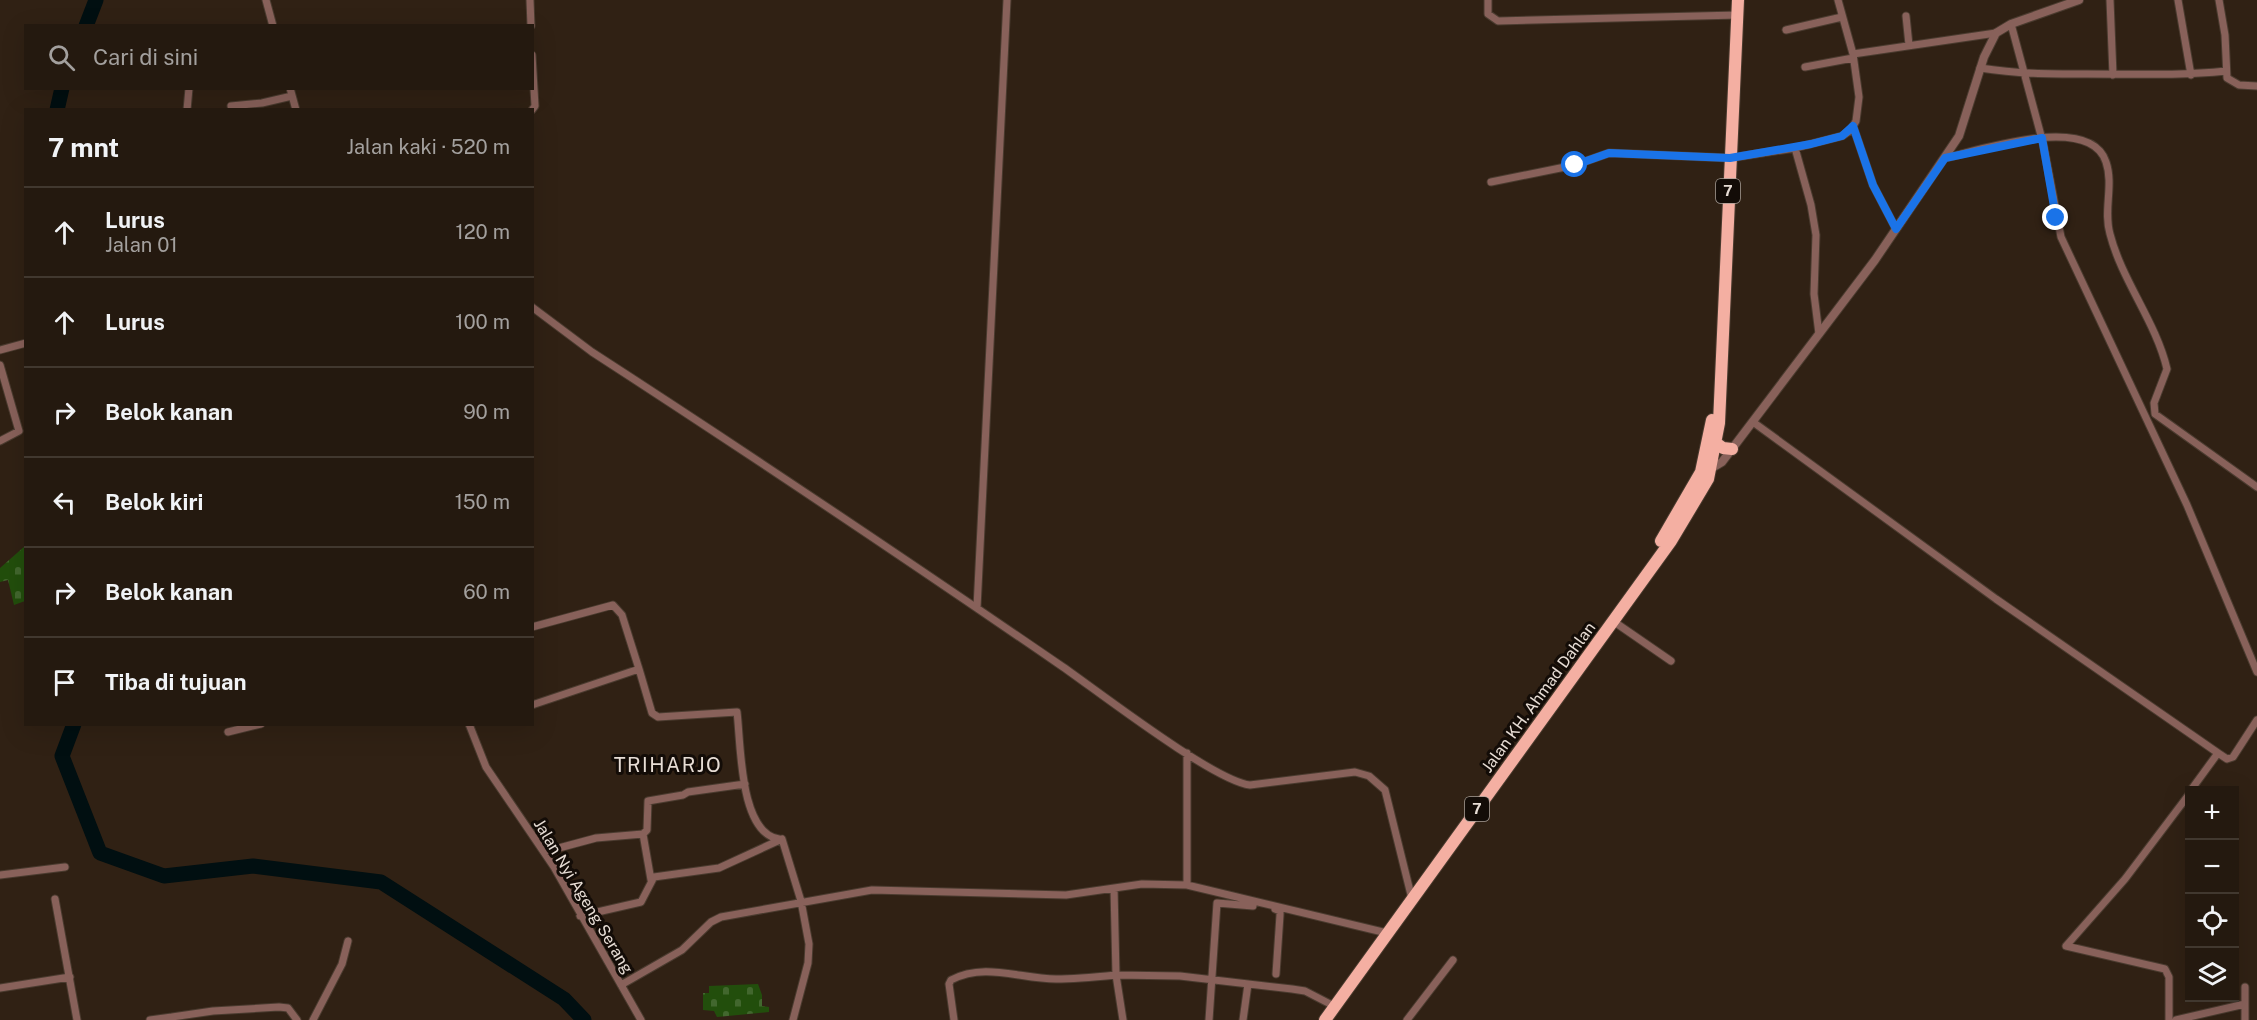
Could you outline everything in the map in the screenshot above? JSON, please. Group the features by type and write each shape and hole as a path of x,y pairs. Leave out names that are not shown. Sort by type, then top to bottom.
{"highway":[{"name":"Jalan KH. Ahmad Dahlan","path":"1326,1019 1616,622 1642,572 1706,471 1713,440 1721,381 1738,0"},
{"path":"1713,440 1723,448 1732,449"}],"street":[{"path":"266,0 272,24"},
{"path":"530,0 531,24"},
{"path":"977,608 1007,0"},
{"path":"1488,0 1488,14 1498,21 1738,15"},
{"path":"1838,0 1853,56 1859,97 1853,126 1873,185 1896,229"},
{"path":"1805,67 1909,45 1996,33 2011,24 2079,0"},
{"path":"2109,0 2113,75"},
{"path":"2178,0 2191,75"},
{"path":"2219,0 2225,35 2227,78 2232,82 2257,86"},
{"path":"1906,16 1909,45"},
{"path":"1786,30 1842,17"},
{"path":"2011,24 2042,138 2061,237 2187,505 2257,672"},
{"path":"1706,471 1732,449 1753,422 1896,229 1945,158 1965,124 1980,68 1996,33"},
{"path":"1980,68 2025,75 2191,75 2226,71"},
{"path":"534,89 534,108"},
{"path":"187,108 189,90"},
{"path":"231,106 262,103 291,92 295,108"},
{"path":"1491,182 1575,165 1609,153 1730,158 1795,148 1842,136 1853,126"},
{"path":"1945,158 2042,138 2076,137 2101,152 2106,161 2109,232 2167,369 2154,403 2155,414 2257,487"},
{"path":"1795,148 1811,205 1816,235 1814,274 1819,334"},
{"path":"534,308 592,352 977,608 1187,753 1242,784 1355,772 1369,776 1385,790 1412,899"},
{"path":"0,350 24,344"},
{"path":"0,365 22,430 0,441"},
{"path":"1753,422 1996,599 2227,759 2233,757 2257,720"},
{"path":"534,626 613,605 622,615 652,713 658,717 737,712 749,809 767,835 782,839 786,846 801,901 809,944 808,963 793,1020"},
{"path":"1616,622 1671,661"},
{"path":"534,704 639,669"},
{"path":"228,732 253,726"},
{"name":"Jalan Nyi Ageng Serang","path":"471,726 486,767 544,852 641,1020"},
{"path":"1186,885 1187,753"},
{"path":"2194,786 2218,753"},
{"path":"544,852 586,840 643,834 647,830 648,801 683,795 688,792 745,784"},
{"path":"2185,799 2125,879 2066,946 2165,969 2169,977 2171,1018 2245,1004"},
{"path":"580,916 642,902 651,880 643,834"},
{"path":"651,880 661,874 719,868 741,860 778,839"},
{"path":"0,875 65,867"},
{"path":"621,985 682,950 711,922 721,917 872,890 1066,895 1160,883 1186,885 1387,933"},
{"path":"1114,888 1116,975 1123,1020"},
{"path":"55,899 77,1020"},
{"path":"1209,1020 1218,902 1280,911 1276,974"},
{"path":"313,1020 342,964 348,942"},
{"path":"1407,1020 1453,960"},
{"path":"954,1020 949,984 951,980 964,974 989,971 1054,979 1116,975 1212,980 1305,991 1334,1006"},
{"path":"0,988 70,977"},
{"path":"1243,1020 1248,984"},
{"path":"2245,1020 2246,987"},
{"path":"150,1020 172,1019 213,1011 279,1007 288,1008 297,1020"}],"green space":[{"path":"24,547 24,601 14,605 8,580 0,582 0,568"},
{"path":"758,984 762,995 762,1006 769,1007 769,1012 717,1017 714,1011 703,1010 703,993 709,993 709,986"}],"waterway":[{"path":"87,24 96,0"},
{"path":"57,108 62,90"},
{"path":"73,726 62,756 100,853 164,876 253,866 381,882 564,999 584,1020"}],"district":[{"name":"TRIHARJO","path":"668,765"}],"route":[{"path":"1575,165 1609,153 1730,158 1769,153 1842,136 1853,126 1873,185 1896,229 1945,158 2042,138 2056,218"}]}
